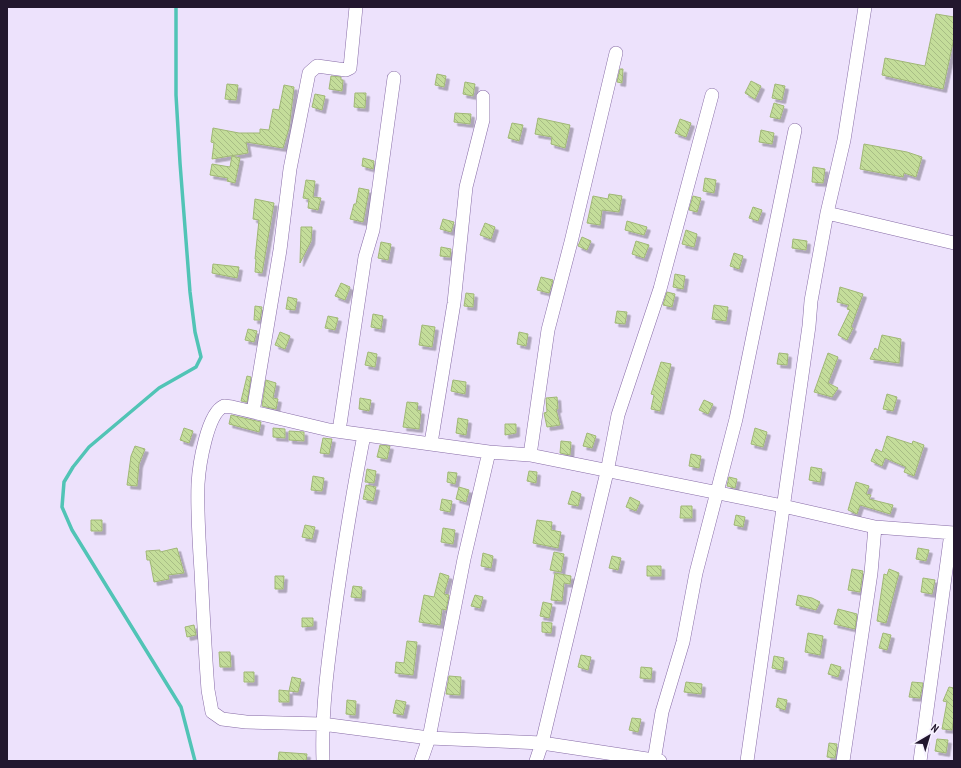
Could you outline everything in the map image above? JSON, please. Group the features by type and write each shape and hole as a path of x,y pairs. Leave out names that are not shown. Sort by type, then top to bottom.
{"street":[{"path":"253,412 280,250 290,170 309,73 317,66 346,70 350,68 356,7"},
{"path":"747,761 809,326 811,301 826,213 844,140 865,7"},
{"path":"530,455 548,330 571,242 616,53"},
{"path":"339,431 365,257 373,230 394,78"},
{"path":"536,761 542,743 607,472 618,415 660,289 712,95"},
{"path":"431,442 454,303 466,187 483,120 483,96"},
{"path":"795,130 736,419 715,493 696,573 683,642 662,712 656,761 542,743 429,738 322,724 246,722 222,719 212,712 210,705 198,513 198,482 209,428 216,411 224,406 339,431 431,442 489,452 530,455 607,472 715,493 783,506 875,527 953,533 920,761"},
{"path":"826,213 954,243"},
{"path":"323,761 322,724 333,626 348,516 364,435"},
{"path":"421,761 429,738 464,559 489,452"},
{"path":"843,761 871,573 875,527"}],"building":[{"path":"936,14 954,17 954,38 943,89 882,75 885,58 925,66"},
{"path":"620,69 623,69 622,83 617,82"},
{"path":"437,74 446,76 444,87 435,85"},
{"path":"331,76 341,77 341,80 343,80 342,91 329,89"},
{"path":"751,81 761,86 755,99 745,93"},
{"path":"465,82 475,84 473,96 463,94"},
{"path":"227,84 238,85 236,100 225,99"},
{"path":"775,84 785,86 782,100 772,98"},
{"path":"284,85 294,87 289,128 283,148 246,142 248,153 212,159 214,143 211,142 213,128 239,133 260,133 260,129 269,130 273,109 279,110"},
{"path":"355,93 366,93 365,108 354,107"},
{"path":"315,94 325,96 322,110 312,107"},
{"path":"774,103 784,106 780,119 770,117"},
{"path":"455,113 471,114 470,124 454,122"},
{"path":"538,118 570,125 565,148 551,144 552,137 535,134"},
{"path":"680,119 691,123 686,137 675,133"},
{"path":"512,123 523,125 519,141 508,138"},
{"path":"761,130 774,133 772,144 759,142"},
{"path":"864,144 907,152 922,157 916,177 904,173 903,177 860,169"},
{"path":"232,156 240,158 235,183 227,181 228,178 210,175 212,164 230,167"},
{"path":"363,158 374,161 373,169 362,166"},
{"path":"813,167 825,169 823,183 812,182"},
{"path":"705,178 716,180 714,193 703,191"},
{"path":"306,180 315,181 313,197 321,198 318,210 308,208 309,199 303,198"},
{"path":"359,188 369,190 363,222 350,219 354,204 356,204"},
{"path":"609,194 622,196 619,212 602,210 600,225 587,223 593,196 608,199"},
{"path":"693,196 701,198 697,212 689,210"},
{"path":"255,199 274,203 262,273 255,272 259,220 253,219"},
{"path":"753,207 762,210 758,221 749,218"},
{"path":"443,219 454,222 451,232 440,229"},
{"path":"627,221 647,227 644,235 625,230"},
{"path":"485,223 495,227 491,239 480,235"},
{"path":"301,227 312,227 311,241 300,263"},
{"path":"686,230 697,234 694,247 682,244"},
{"path":"582,237 591,241 587,250 578,246"},
{"path":"793,239 807,241 806,250 792,248"},
{"path":"636,241 649,245 644,258 632,254"},
{"path":"381,242 391,244 388,260 378,258"},
{"path":"441,247 451,249 450,257 440,256"},
{"path":"734,253 743,256 739,269 730,266"},
{"path":"213,264 239,267 237,278 212,273"},
{"path":"675,274 685,276 683,289 673,287"},
{"path":"541,277 553,280 549,293 537,290"},
{"path":"341,283 350,287 345,300 335,296"},
{"path":"840,287 863,294 851,327 853,328 847,340 838,335 850,310 847,309 849,305 837,302"},
{"path":"667,292 675,294 672,307 663,305"},
{"path":"466,293 474,294 473,307 464,306"},
{"path":"288,297 297,299 295,310 286,309"},
{"path":"714,305 728,307 726,321 712,319"},
{"path":"255,306 262,307 260,320 254,320"},
{"path":"617,311 627,312 625,324 615,323"},
{"path":"373,314 383,316 381,329 371,327"},
{"path":"328,316 338,318 335,330 325,328"},
{"path":"422,325 435,327 432,347 419,345"},
{"path":"248,329 257,331 254,342 245,340"},
{"path":"280,332 290,336 285,349 275,345"},
{"path":"519,332 528,334 526,346 517,344"},
{"path":"882,335 901,339 899,363 870,359 875,348 878,350"},
{"path":"368,352 377,354 375,367 365,365"},
{"path":"779,353 788,354 787,365 777,364"},
{"path":"828,353 838,357 828,383 838,388 832,397 814,392"},
{"path":"661,362 671,364 660,411 651,409 654,395 651,394"},
{"path":"247,376 251,377 247,402 241,401"},
{"path":"266,380 276,383 273,398 278,399 276,409 262,406"},
{"path":"453,380 466,382 465,394 451,391"},
{"path":"887,394 897,397 893,411 883,409"},
{"path":"557,397 558,409 556,409 560,425 547,427 544,413 547,412 546,398"},
{"path":"360,398 371,400 369,411 359,409"},
{"path":"704,400 713,404 708,414 699,410"},
{"path":"407,402 418,403 417,410 421,411 419,429 403,427"},
{"path":"231,415 261,422 259,432 229,424"},
{"path":"458,418 468,420 466,435 456,433"},
{"path":"505,424 516,424 516,433 505,435"},
{"path":"184,428 193,431 189,443 180,440"},
{"path":"273,428 285,429 285,438 273,437"},
{"path":"755,428 767,432 763,447 751,444"},
{"path":"289,431 304,432 304,441 289,440"},
{"path":"587,433 596,436 592,448 583,446"},
{"path":"887,436 912,444 913,441 924,445 914,476 904,472 906,467 885,458 882,466 871,461 876,449 882,452"},
{"path":"323,438 332,439 329,454 320,453"},
{"path":"561,441 571,442 570,455 560,453"},
{"path":"380,445 390,446 387,459 377,457"},
{"path":"135,446 145,449 139,464 137,486 127,485 131,456"},
{"path":"691,454 701,456 699,468 689,466"},
{"path":"811,467 822,469 820,482 809,480"},
{"path":"367,469 376,471 374,483 365,482"},
{"path":"529,471 537,472 536,483 527,481"},
{"path":"448,472 457,473 455,484 447,482"},
{"path":"313,476 324,478 322,491 311,490"},
{"path":"729,477 737,479 735,488 727,486"},
{"path":"856,482 869,486 866,494 871,495 869,499 893,505 890,514 860,505 857,514 848,510"},
{"path":"366,485 376,487 373,501 363,499"},
{"path":"459,487 469,490 466,502 456,499"},
{"path":"572,491 581,494 578,506 568,504"},
{"path":"630,497 640,502 636,511 626,507"},
{"path":"442,499 452,501 450,512 440,510"},
{"path":"681,506 692,506 692,518 680,518"},
{"path":"736,515 745,517 743,527 734,525"},
{"path":"91,520 102,520 102,531 91,531"},
{"path":"537,520 552,522 551,530 561,532 558,548 533,543"},
{"path":"305,525 315,527 312,539 302,537"},
{"path":"443,528 455,530 453,544 441,542"},
{"path":"177,548 184,573 168,575 169,579 154,582 150,560 147,560 146,551 160,550 160,552"},
{"path":"918,548 929,550 926,561 916,559"},
{"path":"554,552 564,554 561,572 550,570"},
{"path":"483,553 493,556 491,568 481,566"},
{"path":"612,556 621,558 618,570 609,568"},
{"path":"647,566 661,566 661,576 647,576"},
{"path":"852,569 863,571 860,592 848,590"},
{"path":"889,569 899,573 886,623 877,621 884,574 887,575"},
{"path":"440,573 449,576 444,594 449,595 446,610 442,609 440,625 419,622 424,595 434,597"},
{"path":"555,573 571,576 570,584 564,583 562,601 551,600"},
{"path":"275,576 284,576 283,589 275,589"},
{"path":"923,578 935,580 932,594 921,592"},
{"path":"353,586 362,587 361,598 351,597"},
{"path":"475,595 483,597 480,608 471,606"},
{"path":"798,595 812,598 820,602 816,610 796,605"},
{"path":"543,602 552,604 549,618 540,616"},
{"path":"838,609 857,614 855,629 834,624"},
{"path":"302,618 313,618 313,626 302,627"},
{"path":"542,622 552,623 551,633 542,632"},
{"path":"194,625 196,635 187,637 185,627"},
{"path":"808,633 823,636 820,655 805,652"},
{"path":"883,633 891,635 887,650 879,648"},
{"path":"407,641 417,642 413,675 395,673 396,662 404,663"},
{"path":"219,652 230,652 231,667 220,667"},
{"path":"581,655 591,657 588,670 578,667"},
{"path":"774,656 784,658 782,670 772,668"},
{"path":"831,664 841,667 838,677 828,674"},
{"path":"641,667 652,668 651,679 640,678"},
{"path":"244,672 254,672 254,682 244,682"},
{"path":"449,676 461,677 460,695 446,694"},
{"path":"292,677 301,679 298,692 289,691"},
{"path":"686,682 702,684 701,694 684,692"},
{"path":"912,682 923,683 920,698 909,697"},
{"path":"949,687 954,688 954,717 952,730 942,729 947,702 943,701"},
{"path":"279,690 289,691 289,702 279,702"},
{"path":"778,698 787,700 785,710 776,707"},
{"path":"347,700 356,701 355,715 346,714"},
{"path":"396,700 406,702 403,715 393,713"},
{"path":"632,718 641,719 638,732 629,730"},
{"path":"937,739 948,740 946,753 935,751"},
{"path":"829,743 837,744 835,758 827,757"},
{"path":"279,752 307,754 306,761 278,761"}],"waterway":[{"path":"176,7 176,95 180,163 190,292 195,332 201,357 196,367 159,388 89,447 73,467 64,482 62,507 72,530 181,707 195,761"}]}
